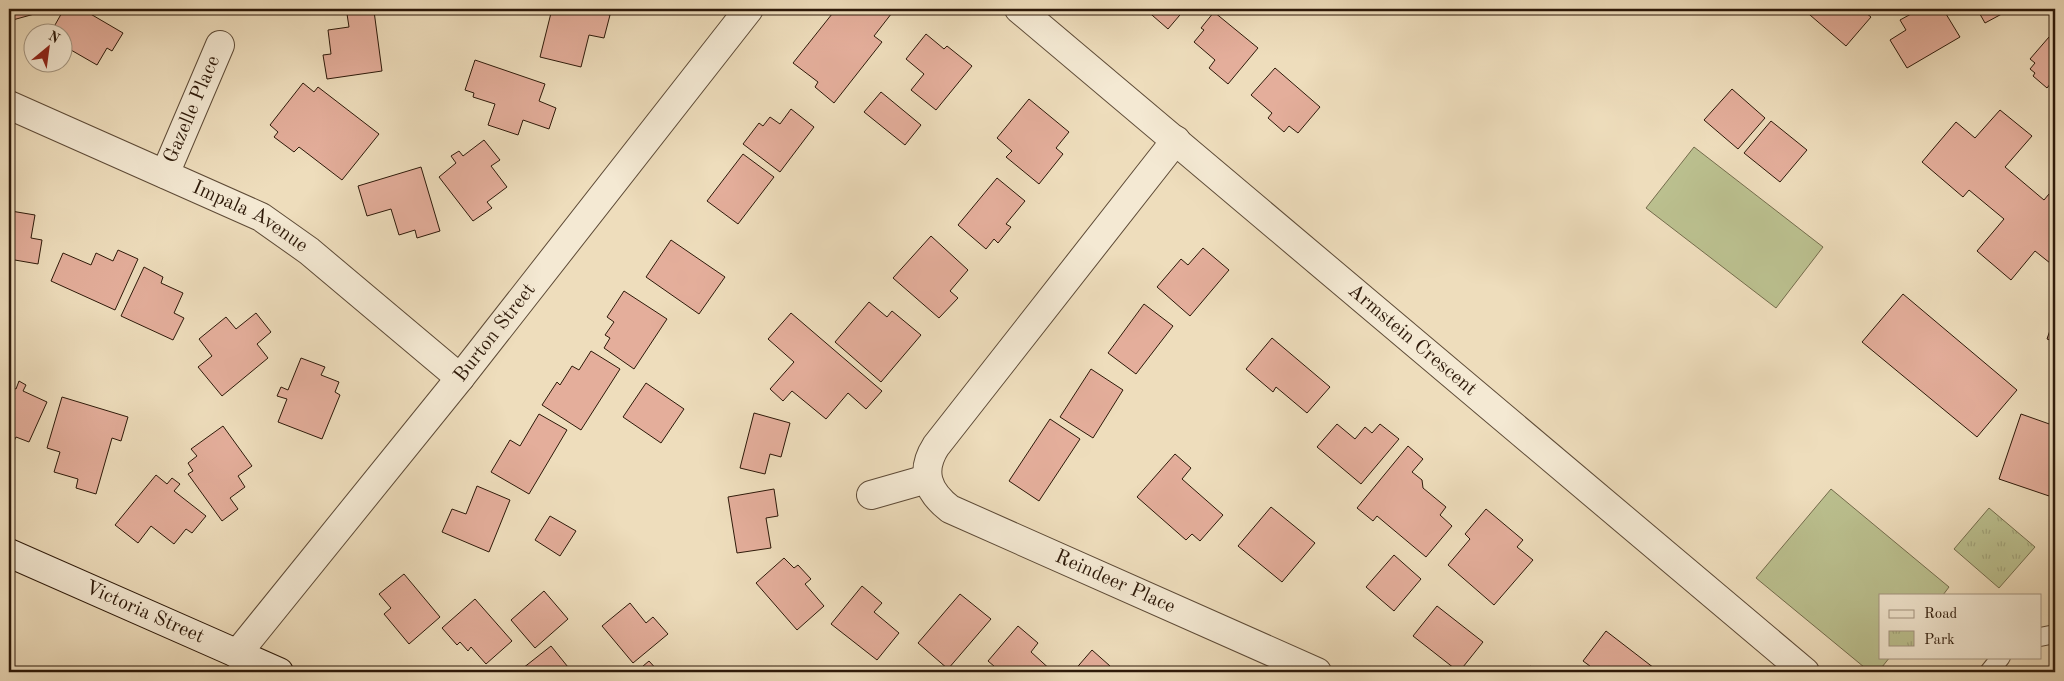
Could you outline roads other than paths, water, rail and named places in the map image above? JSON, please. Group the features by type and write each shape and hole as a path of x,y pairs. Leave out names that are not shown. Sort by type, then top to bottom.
{"street":[{"name":"Burton Street","path":"238,654 460,378 749,9"},
{"name":"Armstein Crescent","path":"1019,9 1805,672"},
{"name":"Gazelle Place","path":"164,174 220,46"},
{"name":"Impala Avenue","path":"9,105 262,217 284,232 460,378"},
{"path":"871,495 926,479 928,460 936,446 1176,140"},
{"name":"Reindeer Place","path":"926,479 935,495 950,509 1317,672"},
{"name":"Victoria Street","path":"9,553 279,672"}],"lane":[{"path":"2042,637 2055,634"},
{"path":"1989,672 2000,658"}]}
